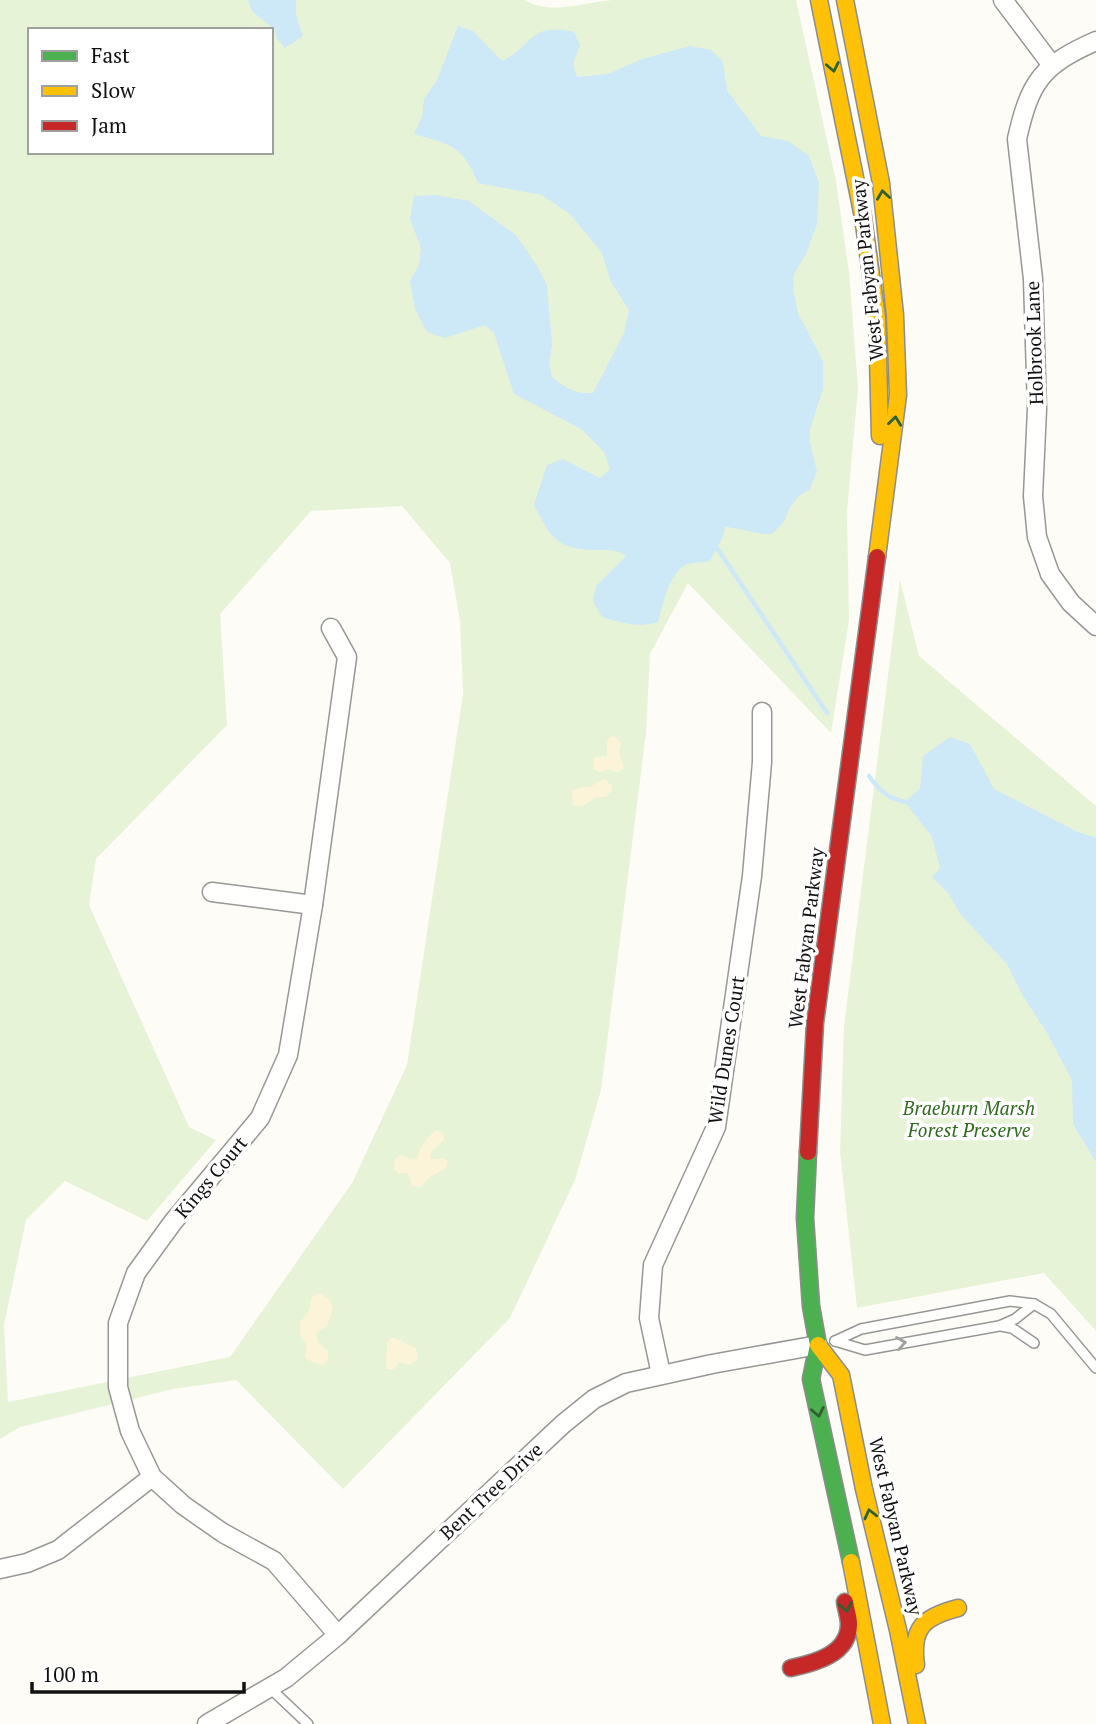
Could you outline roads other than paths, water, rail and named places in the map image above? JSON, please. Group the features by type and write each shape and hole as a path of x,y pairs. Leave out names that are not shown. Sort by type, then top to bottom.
{"main road":[{"name":"West Fabyan Parkway","path":"819,0 863,217 877,318 881,538"},
{"name":"West Fabyan Parkway","path":"845,0 881,180 897,314 898,395 815,1023 805,1218 811,1307 818,1345 811,1379 857,1590 882,1724"},
{"name":"West Fabyan Parkway","path":"818,1345 841,1374 917,1724"},
{"path":"791,1668 816,1663 829,1656 839,1647 849,1626 823,1494 824,1443"},
{"path":"928,1724 914,1642 921,1624 929,1617 958,1608"}],"street":[{"path":"1003,0 1051,64 1096,41"},
{"name":"Holbrook Lane","path":"1051,64 1032,88 1017,139 1033,279 1037,409 1033,496 1037,537 1050,574 1071,603 1091,621"},
{"name":"Kings Court","path":"331,628 347,657 313,905 288,1055 260,1118 173,1222 136,1273 118,1323 118,1387 130,1431 152,1477 183,1505 274,1561 338,1635"},
{"name":"Wild Dunes Court","path":"661,1374 649,1318 653,1265 716,1127 752,876 762,762 762,712"},
{"path":"212,892 313,905"},
{"name":"Bent Tree Drive","path":"207,1724 286,1678 338,1635 563,1424 594,1399 626,1383 661,1374 818,1345"},
{"path":"0,1569 27,1563 58,1550 152,1477"}],"lane":[{"path":"1034,1304 1015,1319 999,1326 865,1350 835,1341 861,1329 1010,1301 1034,1304 1051,1314 1096,1368"},
{"path":"999,1326 1012,1328 1034,1343"},
{"path":"270,1688 308,1724"}],"water":[{"path":"248,0 296,0 296,15 303,36 285,48 277,39 275,30 252,11"},
{"path":"458,26 473,31 502,61 540,33 548,30 574,32 580,45 573,64 577,77 608,74 642,59 690,46 711,50 723,62 727,90 761,136 788,141 809,156 819,183 817,224 806,254 794,274 793,289 798,313 823,361 823,389 810,429 817,472 809,490 799,496 790,507 784,522 772,534 725,527 710,561 690,563 681,568 671,581 658,622 637,625 602,617 593,601 596,586 626,556 614,551 575,548 558,541 546,527 534,505 547,465 563,459 600,478 610,469 604,452 581,429 514,394 494,333 485,325 445,338 427,332 415,309 410,281 419,265 421,248 410,219 414,196 436,195 469,201 516,235 537,266 547,285 552,345 549,363 552,377 566,387 582,393 593,393 624,333 629,310 611,282 602,253 570,214 542,195 478,183 467,161 454,148 414,134 422,117 424,99 437,80"},
{"path":"950,737 970,744 994,789 1078,832 1096,838 1096,1162 1073,1124 1072,1080 1007,964 961,915 948,893 932,877 940,868 932,837 905,802 920,788 923,756"}],"waterway":[{"path":"717,548 827,713"},
{"path":"869,776 884,793 905,802"}],"park label":[{"name":"Braeburn Marsh Forest Preserve","path":"969,1119"}]}
